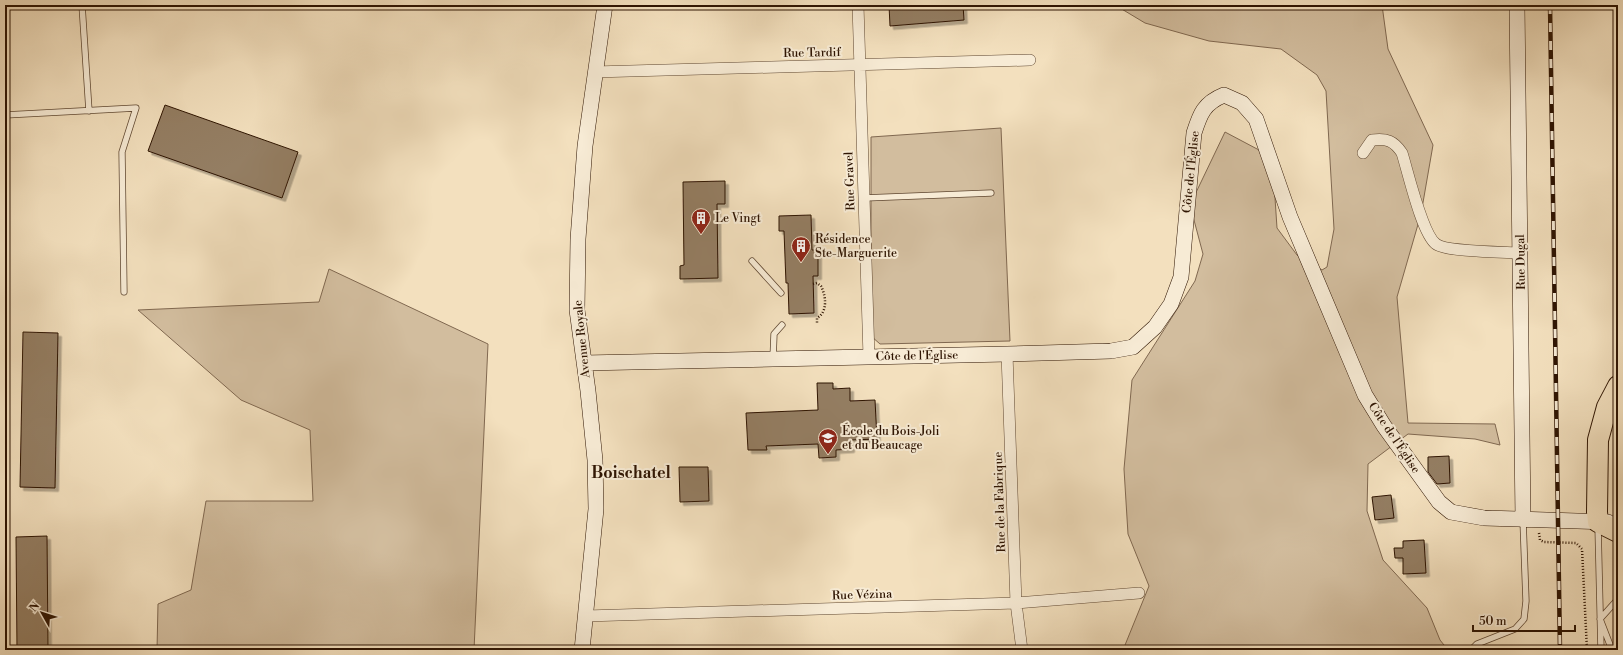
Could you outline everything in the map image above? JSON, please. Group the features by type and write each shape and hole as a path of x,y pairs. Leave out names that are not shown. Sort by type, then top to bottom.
{"highway":[{"path":"1618,386 1607,407 1598,440 1598,522 1618,532"}],"street":[{"name":"Avenue Royale","path":"582,650 596,508 595,460 577,310 578,239 585,146 594,72 605,5"},
{"name":"Rue Gravel","path":"858,5 869,357"},
{"name":"Rue Dugal","path":"1517,5 1523,520"},
{"name":"Rue Tardif","path":"594,72 1030,60"},
{"name":"Côte de l'Église","path":"584,362 1007,354 1111,351 1133,347 1155,327 1171,304 1181,277 1194,133 1200,114 1212,100 1224,96 1242,103 1256,119 1290,216 1365,395 1384,426 1439,502 1452,512 1484,518 1618,522"},
{"path":"1363,153 1372,140 1384,139 1395,144 1402,153 1427,232 1436,245 1452,249 1521,253"},
{"name":"Rue de la Fabrique","path":"1007,354 1016,603 1022,650"},
{"name":"Rue Vézina","path":"586,616 1016,603 1139,593"}],"lane":[{"path":"82,5 89,111"},
{"path":"5,115 136,108 122,152 124,292"},
{"path":"864,198 991,193"},
{"path":"752,261 781,293"},
{"path":"773,359 774,334 782,325"},
{"path":"1471,650 1477,644 1515,629 1524,619 1526,601 1523,520"},
{"path":"1598,522 1601,650"},
{"path":"1600,619 1618,598"},
{"path":"1600,619 1612,650"}],"path":[{"path":"813,284 821,286 824,296 825,309 817,318 817,324"},
{"path":"1539,520 1540,540 1544,542 1576,543 1582,549 1587,650"}],"shaded area":[{"path":"1115,5 1382,5 1388,49 1433,145 1421,214 1397,297 1408,423 1495,424 1500,445 1475,439 1408,434 1368,464 1367,511 1383,560 1427,608 1440,640 1448,650 1123,650 1149,586 1128,534 1124,469 1132,380 1195,281 1203,254 1190,205 1225,132 1259,150 1273,168 1277,228 1297,255 1322,270 1327,267 1334,229 1326,91 1317,75 1281,49 1209,41 1145,23"},
{"path":"1001,128 1010,341 880,344 871,336 871,137"},
{"path":"329,269 488,344 474,650 157,650 158,604 191,590 206,501 313,501 310,430 241,400 138,310 319,302"}],"building":[{"path":"889,5 963,5 964,20 890,26"},
{"path":"165,105 298,152 282,198 148,151"},
{"name":"Le Vingt","path":"725,181 725,204 717,204 718,278 680,279 680,266 684,265 683,182"},
{"name":"Résidence Ste-Marguerite","path":"811,215 812,250 818,250 818,276 813,276 814,313 789,314 784,231 779,231 779,216"},
{"path":"23,332 58,333 55,488 20,487"},
{"path":"817,383 833,383 833,389 850,388 850,401 875,400 877,439 851,440 851,449 836,450 836,457 819,458 818,444 766,446 767,450 748,450 746,413 818,410"},
{"path":"1449,456 1450,483 1437,484 1428,472 1428,457"},
{"path":"679,467 708,467 709,501 680,502"},
{"path":"1391,495 1394,518 1375,520 1372,497"},
{"path":"47,536 48,650 17,650 16,537"},
{"path":"1424,540 1426,573 1403,574 1403,558 1395,558 1394,548 1403,548 1403,541"}],"railway":[{"path":"1550,5 1560,650"}],"place":[{"name":"Le Vingt","path":"701,235"},
{"name":"Résidence Ste-Marguerite","path":"801,263"},
{"name":"École du Bois-Joli et du Beaucage","path":"828,455"}],"district":[{"name":"Boischatel","path":"631,473"}]}
